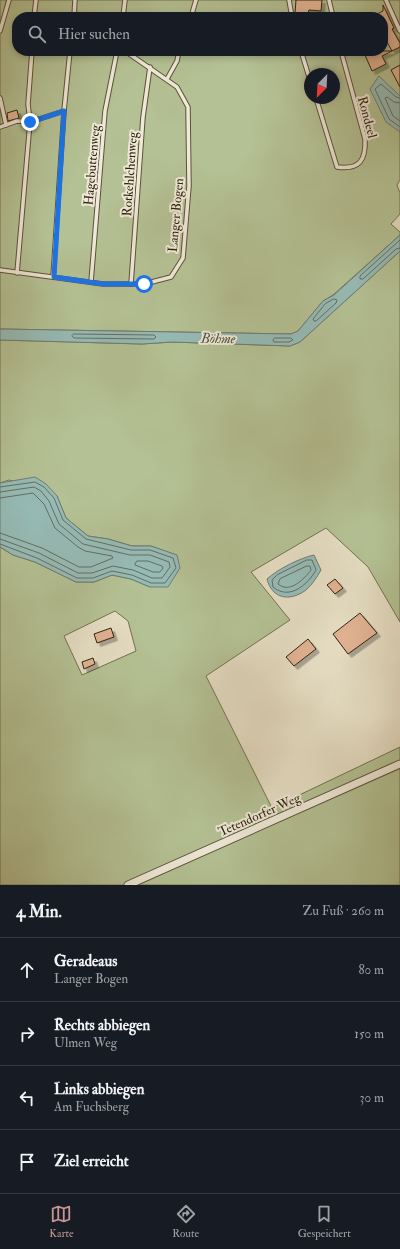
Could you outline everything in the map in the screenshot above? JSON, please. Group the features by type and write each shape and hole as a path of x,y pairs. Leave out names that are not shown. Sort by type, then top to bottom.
{"street":[{"name":"Tetendorfer Weg","path":"128,885 400,764"}],"lane":[{"path":"0,31 9,0"},
{"path":"35,12 36,0"},
{"path":"75,12 76,0"},
{"path":"124,12 125,0"},
{"path":"194,12 196,0"},
{"path":"289,0 291,12"},
{"path":"329,0 332,12"},
{"path":"386,0 400,31"},
{"path":"17,273 30,122 28,104 32,56"},
{"path":"54,277 64,111 70,56"},
{"name":"Hagebuttenweg","path":"91,282 105,111 116,56"},
{"name":"Langer Bogen","path":"0,270 91,282 144,284 171,276 183,258 189,186 188,107 177,87 133,56"},
{"path":"167,79 178,56"},
{"path":"303,56 306,68"},
{"name":"Rondeel","path":"318,104 337,167 347,168 357,165 366,152 365,139 342,56"},
{"name":"Rotkehlchenweg","path":"131,284 143,117 150,67"},
{"path":"0,98 6,125"},
{"path":"0,128 17,121 30,122 64,111"}],"green space":[{"path":"0,0 400,0 400,180 397,185 400,193 400,214 391,224 400,232 400,235 333,295 323,301 298,331 291,334 0,329"},
{"path":"400,251 400,622 368,567 326,528 251,572 290,620 206,676 272,808 400,747 400,885 0,885 0,547 13,555 35,562 76,582 94,582 112,575 131,579 150,587 176,555 151,546 132,546 108,539 88,536 66,518 57,496 9,480 0,483 0,340 142,344 172,342 290,346 300,342","holes":["115,611 128,621 136,651 82,675 64,636"]}],"water":[{"path":"379,76 400,96 400,132 386,122 370,89"},
{"name":"Böhme","path":"400,235 400,251 300,342 290,346 172,342 142,344 0,340 0,329 291,334 298,331 323,301 334,295"},
{"path":"35,477 46,484 57,496 66,518 88,536 108,539 132,546 151,546 177,555 180,568 168,587 150,587 131,579 112,575 94,582 76,582 35,562 13,555 0,547 0,483"},
{"path":"314,555 321,570 306,590 300,594 288,597 277,594 269,586 267,579 277,571 289,564"}],"building":[{"path":"296,0 322,0 321,11 309,10 308,12 295,12"},
{"path":"383,5 386,12 381,12 383,11"},
{"path":"388,15 394,28 392,29 400,43 400,47 392,51 388,44"},
{"path":"365,56 382,56 386,64 372,71"},
{"path":"400,65 400,87 391,70"},
{"path":"17,110 19,118 8,121 7,113"},
{"path":"335,579 343,588 335,594 327,585"},
{"path":"360,613 377,633 348,654 333,634"},
{"path":"111,628 114,637 97,643 94,634"},
{"path":"308,639 316,649 294,666 286,657"},
{"path":"93,658 95,664 84,669 82,662"}],"route":[{"path":"30,122 64,111 54,277 103,284 144,284"}]}
